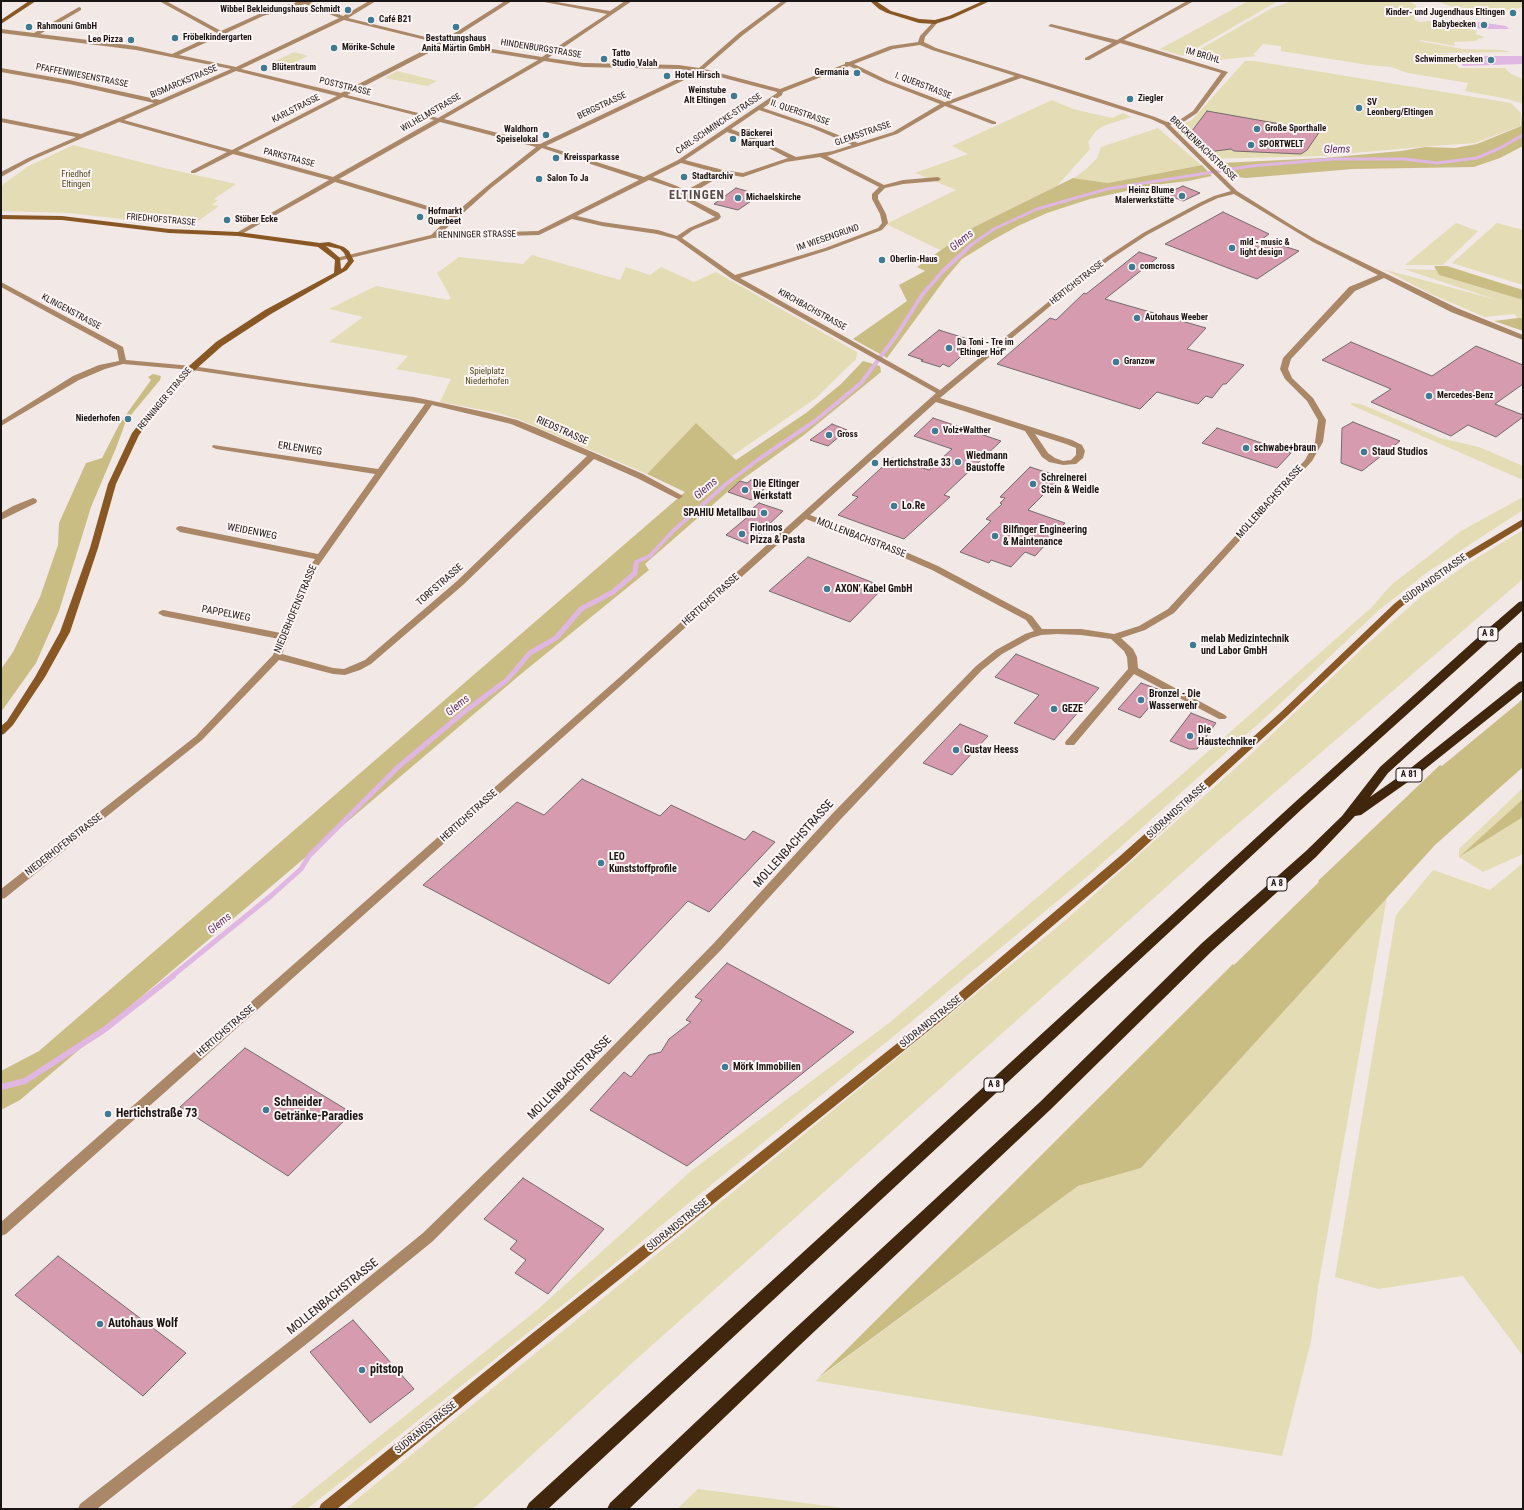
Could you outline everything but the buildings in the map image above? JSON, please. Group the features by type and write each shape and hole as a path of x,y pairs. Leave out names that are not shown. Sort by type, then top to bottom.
{"highway":[{"name":"A 8","path":"535,1509 1292,811 1523,604"},
{"name":"A 8","path":"616,1509 794,1340 1045,1106 1207,947 1311,854 1346,819 1384,770 1523,645"},
{"name":"A 81","path":"1346,819 1411,774 1523,685"}],"street":[{"path":"1,22 33,1"},
{"path":"162,1 220,33"},
{"name":"BISMARCKSTRASSE","path":"1,175 30,159 236,69 342,19 373,1"},
{"name":"KARLSTRASSE","path":"193,172 443,43 510,1"},
{"path":"542,1 612,13"},
{"name":"WILHELMSTRASSE","path":"238,234 332,179 439,120 542,59 629,1"},
{"name":"BERGSTRASSE","path":"433,236 489,187 540,146 700,70 741,34 785,1"},
{"path":"873,1 881,8 889,12 919,21 935,22 951,17 987,1"},
{"path":"1087,59 1191,1"},
{"path":"174,55 261,15 305,2"},
{"name":"HINDENBURGSTRASSE","path":"305,2 342,19 443,43 583,65 679,67 700,70 780,91"},
{"path":"36,35 79,9"},
{"path":"921,43 922,38 935,22"},
{"path":"1051,26 1119,41"},
{"name":"POSTSTRASSE","path":"1,31 97,42 174,55 236,69 540,146 675,187 685,194 688,200 711,210 718,216 716,219 691,229 678,238"},
{"name":"IM BRÜHL","path":"1119,41 1225,72 1195,112 1183,120 1166,124"},
{"name":"CARL-SCHMINCKE-STRASSE","path":"529,234 539,233 573,217 680,161 780,94 780,91 847,63 892,47 921,43"},
{"name":"BRUCKENBACHSTRASSE","path":"921,43 934,49 1098,100 1153,118 1166,124 1235,192 1315,241 1454,310 1523,338"},
{"name":"I. QUERSTRASSE","path":"847,63 885,81 994,123"},
{"name":"PFAFFENWIESENSTRASSE","path":"1,70 69,82 160,102"},
{"name":"GLEMSSTRASSE","path":"680,161 723,172 747,174 794,158 834,153 895,133 945,104 1020,76"},
{"name":"II. QUERSTRASSE","path":"758,108 814,126 857,145"},
{"path":"1,120 81,136"},
{"name":"PARKSTRASSE","path":"117,120 332,179 456,217"},
{"path":"728,130 763,143 794,158"},
{"path":"821,155 882,187 903,182 938,179"},
{"path":"685,194 723,172"},
{"name":"IM WIESENGRUND","path":"734,278 827,249 880,229 885,223 883,214 875,199 875,194 882,187"},
{"name":"HERTICHSTRASSE","path":"1,1230 805,516 938,396 1076,282 1110,257 1145,234 1194,208 1216,197 1235,192"},
{"name":"FRIEDHOFSTRASSE","path":"1,217 62,218 169,231 238,234 320,245 334,245 342,248 350,256"},
{"name":"KIRCHBACHSTRASSE","path":"573,217 602,224 658,232 678,238 734,278 884,362 938,396"},
{"name":"RENNINGER STRASSE","path":"338,259 433,236 529,234"},
{"path":"320,245 338,259 337,273"},
{"path":"337,273 349,266 351,261 350,256"},
{"name":"RENNINGER STRASSE","path":"1,732 10,723 40,677 65,632 94,548 112,484 135,435 164,398 192,368 219,344 268,312 337,273"},
{"name":"MOLLENBACHSTRASSE","path":"85,1509 304,1338 428,1237 568,1099 711,952 836,817 980,668 999,652 1028,636 1040,632 1081,632 1114,636 1142,628 1171,611 1308,461 1319,442 1322,420 1310,400 1289,379 1284,369 1287,358 1352,289 1385,275"},
{"name":"KLINGENSTRASSE","path":"1,284 120,349 123,362"},
{"path":"1,424 76,378 102,367 123,362 192,368 430,402"},
{"path":"938,396 1029,430 1069,442 1079,447 1081,451 1080,456 1073,462 1063,463 1052,460 1045,455 1029,430"},
{"name":"RIEDSTRASSE","path":"430,402 514,422 640,476 679,496"},
{"name":"NIEDERHOFENSTRASSE","path":"1,895 198,738 277,656 312,569 430,402"},
{"name":"ERLENWEG","path":"216,447 380,472"},
{"name":"TORFSTRASSE","path":"277,656 333,671 345,672 368,662 460,583 592,456"},
{"path":"1,517 16,508 33,501"},
{"name":"MOLLENBACHSTRASSE","path":"805,516 889,548 935,568 1029,618 1040,632"},
{"name":"SÜDRANDSTRASSE","path":"326,1509 545,1331 938,1017 1124,859 1284,714 1397,606 1422,586 1459,561 1523,522"},
{"name":"WEIDENWEG","path":"180,529 320,556"},
{"name":"PAPPELWEG","path":"163,613 285,637"},
{"path":"1070,743 1133,669 1132,657 1128,649 1114,636"},
{"path":"1133,669 1222,718"}],"green space":[{"path":"1248,1 1278,1 1183,56 1160,49"},
{"path":"1292,1 1410,2 1416,5 1414,19 1419,22 1429,21 1450,23 1476,31 1477,32 1475,34 1485,37 1476,40 1477,41 1454,42 1455,46 1421,40 1419,41 1463,49 1502,50 1511,52 1438,53 1448,54 1459,68 1505,68 1511,74 1523,79 1523,104 1508,99 1465,91 1468,83 1408,73 1391,67 1368,65 1281,51 1281,46 1263,44 1253,55 1257,56 1208,61 1188,56 1272,8"},
{"path":"1436,1 1523,1 1523,7 1485,15 1457,9 1470,5 1456,8"},
{"path":"294,52 308,56 287,66 273,62"},
{"name":"SV Leonberg/Eltingen","path":"1245,61 1254,61 1511,103 1521,113 1520,126 1475,143 1319,156 1208,159 1173,127 1192,120"},
{"path":"397,71 437,81 427,86 385,78"},
{"path":"1052,100 1073,109 1112,118 1123,113 1131,117 1103,126 1096,131 1088,142 1090,149 1057,186 974,227 942,251 886,224 956,190 915,173 968,154 952,146"},
{"path":"1158,128 1201,165 1108,183 1074,178 1097,158 1101,147"},
{"name":"Friedhof Eltingen","path":"73,145 236,184 214,199 218,200 212,205 219,206 190,227 69,213 1,211 1,186 27,167"},
{"path":"1456,223 1478,231 1443,265 1405,265"},
{"path":"1497,223 1523,230 1523,285 1452,263"},
{"name":"Spielplatz Niederhofen","path":"532,255 620,280 626,267 650,275 661,267 694,282 716,272 857,352 856,359 816,398 732,456 696,423 647,474 518,419 494,412 440,402 451,379 396,369 408,356 329,342 363,317 329,309 376,286 448,300 451,298 437,273 459,257 523,264"},
{"path":"1383,269 1497,300 1404,269 1436,270 1439,275 1523,300 1523,318 1518,318 1514,314 1485,317 1431,294"},
{"path":"1352,403 1361,404 1440,438 1479,447 1523,466 1523,480 1351,405"},
{"path":"1523,497 1523,510 1429,571 1379,610 1267,716 1089,875 906,1026 619,1260 307,1509 289,1509 537,1310 691,1171 889,1023 1170,785 1372,607 1391,585 1461,531"},
{"path":"1523,530 1523,579 1210,848 631,1364 473,1509 345,1509 1067,919 1250,755 1366,645 1423,595 1472,561"},
{"path":"1523,788 1523,799 1462,855 1523,817 1523,854 1483,872 1459,857 1459,849"},
{"path":"1523,863 1523,1356 1463,1276 1378,1289 1335,1277 1396,915 1433,870 1490,890"},
{"path":"1387,897 1318,1287 1311,1341 1282,1456 815,1381 1078,1186 1141,1168"},
{"path":"698,1489 850,1509 677,1509"}],"shaded area":[{"name":"Babybecken","path":"1479,22 1506,26 1509,29 1482,29 1467,25 1473,25"},
{"name":"Schwimmerbecken","path":"1455,56 1523,56 1523,64 1463,66"},
{"path":"1522,113 1523,146 1500,158 1474,167 1353,169 1246,178 1237,177 1221,163 1324,158 1401,151 1425,147 1455,148 1477,144 1521,126"},
{"path":"1202,165 1212,176 1188,181 1154,185 1090,199 1047,213 1018,226 991,241 962,259 945,279 887,358 853,339 907,301 899,285 925,271 917,267 974,227 1073,178 1108,183"},
{"path":"1434,266 1447,266 1523,290 1523,300 1439,275"},
{"path":"1523,318 1523,331 1494,321"},
{"path":"863,361 880,366 881,372 804,435 740,481 645,564 649,570 521,674 20,1100 1,1110 1,1071 39,1051 685,492 647,474 696,423 736,460 806,413 841,384"},
{"path":"153,374 161,376 160,380 126,421 91,507 59,611 36,663 1,712 1,669 13,652 40,597 58,545 59,523 86,463 102,458 120,423 151,380 148,377"},
{"path":"1523,699 1523,767 1435,845 1141,1168 1078,1186 818,1378 1233,964 1234,965 1319,882 1318,881 1440,765 1442,766"},
{"path":"1523,799 1523,817 1459,857"}],"waterway":[{"name":"Glems","path":"968,247 994,229 1037,209 1107,189 1251,166 1334,159 1404,159 1437,163 1477,158 1500,148 1523,135"},
{"name":"Glems","path":"636,564 636,562 650,556 673,531 726,484 759,459 815,421 861,383 896,336 922,295 943,271 970,246"},
{"name":"Glems","path":"171,977 272,895 301,869 309,856 397,768 464,712 507,680 530,653 556,638 581,609 613,592 635,573 636,564"},
{"name":"Glems","path":"1,1087 25,1081 104,1030 173,976"}],"place":[{"name":"Wibbel Bekleidungshaus Schmidt","path":"348,10"},
{"name":"Kinder- und Jugendhaus Eltingen","path":"1513,13"},
{"name":"Café B21","path":"371,20"},
{"name":"Babybecken","path":"1484,25"},
{"name":"Rahmouni GmbH","path":"29,27"},
{"name":"Bestattungshaus Anita Märtin GmbH","path":"456,27"},
{"name":"Fröbelkindergarten","path":"175,38"},
{"name":"Leo Pizza","path":"131,40"},
{"name":"Mörike-Schule","path":"334,48"},
{"name":"Tatto Studio Valah","path":"604,59"},
{"name":"Schwimmerbecken","path":"1491,60"},
{"name":"Blütentraum","path":"264,68"},
{"name":"Germania","path":"857,73"},
{"name":"Hotel Hirsch","path":"667,76"},
{"name":"Weinstube Alt Eltingen","path":"734,96"},
{"name":"Ziegler","path":"1130,99"},
{"name":"SV Leonberg/Eltingen","path":"1359,108"},
{"name":"Große Sporthalle","path":"1257,129"},
{"name":"Waldhorn Speiselokal","path":"546,135"},
{"name":"Bäckerei Marquart","path":"733,139"},
{"name":"SPORTWELT","path":"1251,145"},
{"name":"Kreissparkasse","path":"556,158"},
{"name":"Stadtarchiv","path":"684,177"},
{"name":"Salon To Ja","path":"539,179"},
{"name":"Heinz Blume Malerwerkstätte","path":"1182,196"},
{"name":"Michaelskirche","path":"738,198"},
{"name":"Hofmarkt Querbeet","path":"420,217"},
{"name":"Stöber Ecke","path":"227,220"},
{"name":"mld - music & light design","path":"1232,248"},
{"name":"Oberlin-Haus","path":"882,260"},
{"name":"comcross","path":"1132,267"},
{"name":"Autohaus Weeber","path":"1137,318"},
{"name":"Da Toni - Tre im \"Eltinger Hof\"","path":"949,348"},
{"name":"Granzow","path":"1116,362"},
{"name":"Mercedes-Benz","path":"1429,396"},
{"name":"Niederhofen","path":"128,419"},
{"name":"Volz+Walther","path":"935,431"},
{"name":"Gross","path":"829,435"},
{"name":"schwabe+braun","path":"1246,448"},
{"name":"Staud Studios","path":"1364,452"},
{"name":"Wiedmann Baustoffe","path":"958,462"},
{"name":"Hertichstraße 33","path":"875,463"},
{"name":"Schreinerei Stein & Weidle","path":"1033,484"},
{"name":"Die Eltinger Werkstatt","path":"745,490"},
{"name":"Lo.Re","path":"894,506"},
{"name":"SPAHIU Metallbau","path":"764,513"},
{"name":"Fiorinos Pizza & Pasta","path":"742,534"},
{"name":"Bilfinger Engineering & Maintenance","path":"995,536"},
{"name":"AXON’ Kabel GmbH","path":"827,589"},
{"name":"melab Medizintechnik und Labor GmbH","path":"1193,645"},
{"name":"Bronzel - Die Wasserwehr","path":"1141,700"},
{"name":"GEZE","path":"1054,709"},
{"name":"Die Haustechniker","path":"1190,736"},
{"name":"Gustav Heess","path":"956,750"},
{"name":"LEO Kunststoffprofile","path":"601,863"},
{"name":"Mörk Immobilien","path":"725,1067"},
{"name":"Schneider Getränke-Paradies","path":"266,1110"},
{"name":"Hertichstraße 73","path":"108,1114"},
{"name":"Autohaus Wolf","path":"100,1324"},
{"name":"pitstop","path":"362,1370"}],"district":[{"name":"ELTINGEN","path":"697,196"}]}
